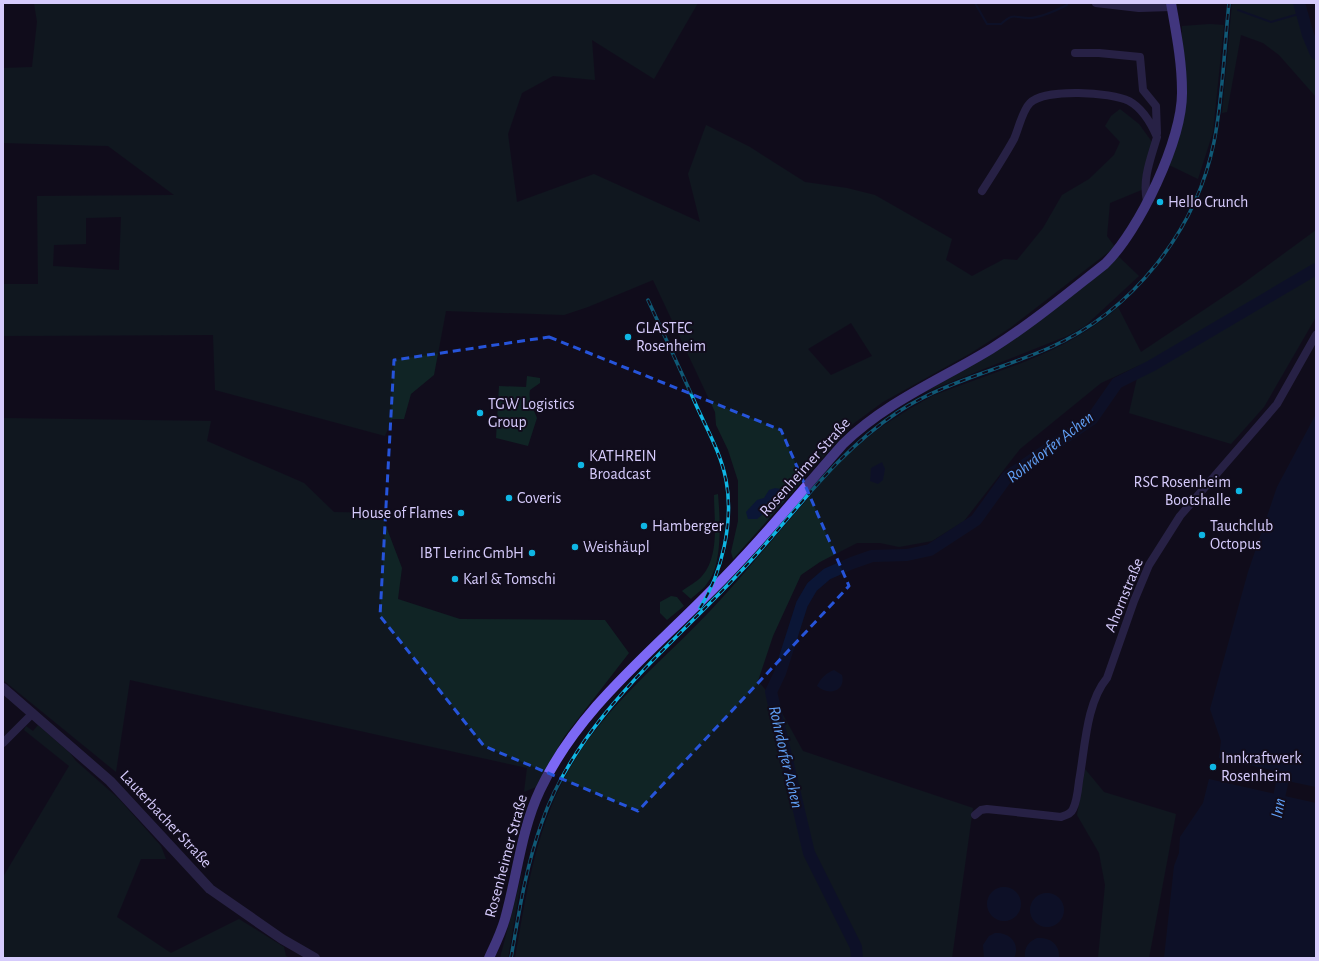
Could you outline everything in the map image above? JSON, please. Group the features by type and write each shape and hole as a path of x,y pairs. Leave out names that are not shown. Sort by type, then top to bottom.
{"main road":[{"name":"Rosenheimer Straße","path":"490,958 505,921 530,817 540,790 565,749 600,702 630,669 735,567 843,444 859,428 889,406 992,349 1081,283 1118,251 1130,234 1164,167 1180,113 1182,92 1180,53 1171,5"}],"street":[{"path":"1096,3 1139,8 1171,5"},
{"path":"1075,53 1099,53 1140,57 1143,90 1156,106 1157,136 1144,189 1147,201"},
{"path":"982,191 1015,136 1030,103 1040,98 1060,92 1102,94 1128,101 1143,114 1157,136"},
{"name":"Ahornstraße","path":"975,815 981,810 987,809 1061,817 1071,812 1074,808 1091,712 1099,688 1107,678 1134,601 1149,565 1180,516 1278,404 1316,335"},
{"name":"Lauterbacher Straße","path":"3,688 110,780 210,889 282,939 315,958"},
{"path":"3,743 32,713"}],"highlighted area":[{"path":"549,337 781,430 849,586 638,811 484,746 380,616 394,360"}],"green space":[{"path":"34,3 698,3 654,79 592,40 595,80 553,76 522,93 508,134 517,202 594,174 700,222 688,174 706,125 750,147 805,182 847,188 875,195 952,239 946,260 972,276 1004,259 1017,260 1043,228 1062,195 1089,179 1114,155 1120,142 1105,126 1111,116 1120,109 1139,124 1152,142 1144,189 1110,203 1107,236 1115,247 1010,328 971,353 883,402 853,424 733,559 731,552 738,521 738,481 728,450 716,425 715,412 653,280 588,307 564,315 446,311 434,375 411,394 404,419 392,419 385,436 215,390 213,335 3,336 3,284 38,284 37,196 174,195 108,146 3,143 3,68 32,67 37,22","holes":["121,217 119,270 53,266 54,245 86,244 86,218","851,323 872,356 831,375 808,349"]},
{"path":"1232,3 1295,3 1316,54 1316,97 1279,55 1263,43 1241,35 1227,112 1222,113"},
{"path":"1210,24 1224,25 1213,132 1198,179 1169,165 1182,121 1182,26"},
{"path":"1316,230 1316,317 1264,407 1231,444 1129,413 1140,365 1101,383 1020,449 964,521 932,541 899,547 880,543 857,543 820,562 801,575 773,636 758,681 776,702 803,751 973,808 952,958 515,958 533,865 546,820 565,777 579,753 595,730 613,709 722,598 850,452 884,425 932,396 1030,360 1053,349 1098,323 1118,307 1141,352 1241,285"},
{"path":"1118,256 1139,276 1085,326 1067,336 923,393 1005,344"},
{"path":"527,376 540,378 540,383 530,390 530,401 537,418 528,446 496,438 499,386 526,387"},
{"path":"3,418 211,421 207,441 304,483 334,512 381,513 402,568 398,599 460,619 605,620 629,653 564,737 536,787 524,792 527,768 130,680 116,772 3,680"},
{"path":"718,494 719,540 716,564 713,574 706,585 691,599 682,591 698,580 708,568 714,548 715,537 714,495"},
{"path":"671,596 677,597 684,606 667,620 660,613 660,602"},
{"path":"38,725 119,799 161,846 166,859 141,859 117,917 171,953 239,919 284,947 286,956 290,958 3,958 3,877 69,766 24,730 26,726 33,731"},
{"path":"1085,769 1104,792 1176,814 1149,958 1098,958 1105,885 1099,853 1077,815"},
{"path":"523,870 508,958 500,958"}],"water":[{"path":"1316,414 1316,787 1278,779 1279,772 1219,758 1221,741 1210,709 1248,572 1277,487"},
{"path":"882,462 885,469 883,480 878,484 870,481 871,468"},
{"path":"775,488 781,489 782,494 773,506 757,519 748,519 746,512 757,500 764,498 769,490"},
{"path":"834,670 842,675 843,681 839,689 835,691 826,691 817,686 824,676"},
{"path":"1209,779 1316,803 1316,958 1164,958 1174,866 1179,853 1180,837 1203,803"},
{"path":"1001,887 1007,887 1011,888 1018,894 1021,904 1020,911 1014,918 1007,921 1001,921 997,920 990,914 987,907 987,901 988,897 994,890"},
{"path":"1044,893 1050,893 1054,894 1061,900 1064,910 1063,917 1057,924 1050,927 1044,927 1040,926 1033,920 1030,913 1030,907 1031,903 1037,896"},
{"path":"995,933 1005,934 1015,943 1016,953 1014,958 984,958 983,945 989,936"},
{"path":"1037,938 1050,940 1053,942 1058,949 1059,958 1025,958 1027,946 1031,941"}],"waterway":[{"path":"975,3 987,24 1001,24 1005,20 1014,16 1029,18 1039,17 1059,9 1067,5 1067,3"},
{"name":"Rohrdorfer Achen","path":"1299,3 1308,35 1316,54"},
{"path":"1238,10 1271,22 1302,13"},
{"name":"Rohrdorfer Achen","path":"857,958 856,947 809,853 771,692 780,673 802,604 812,587 827,574 872,556 907,555 930,550 976,520 1007,477 1092,419 1117,383 1151,366 1316,269"},
{"name":"Inn","path":"1276,811 1286,765"}],"railway":[{"path":"511,958 524,889 536,839 559,783 581,746 606,712 635,680 755,556 839,461 877,427 898,412 934,392 1030,356 1079,332 1108,313 1133,290 1156,264 1176,237 1192,207 1205,175 1217,125 1229,3"},
{"path":"648,300 714,443 726,480 728,512 724,546 714,579 700,608"}],"place":[{"name":"Hello Crunch","path":"1160,202"},
{"name":"GLASTEC Rosenheim","path":"628,337"},
{"name":"TGW Logistics Group","path":"480,413"},
{"name":"KATHREIN Broadcast","path":"581,465"},
{"name":"RSC Rosenheim Bootshalle","path":"1239,491"},
{"name":"Coveris","path":"509,498"},
{"name":"House of Flames","path":"461,513"},
{"name":"Hamberger","path":"644,526"},
{"name":"Tauchclub Octopus","path":"1202,535"},
{"name":"Weishäupl","path":"575,547"},
{"name":"IBT Lerinc GmbH","path":"532,553"},
{"name":"Karl & Tomschi","path":"455,579"},
{"name":"Innkraftwerk Rosenheim","path":"1213,767"}]}
